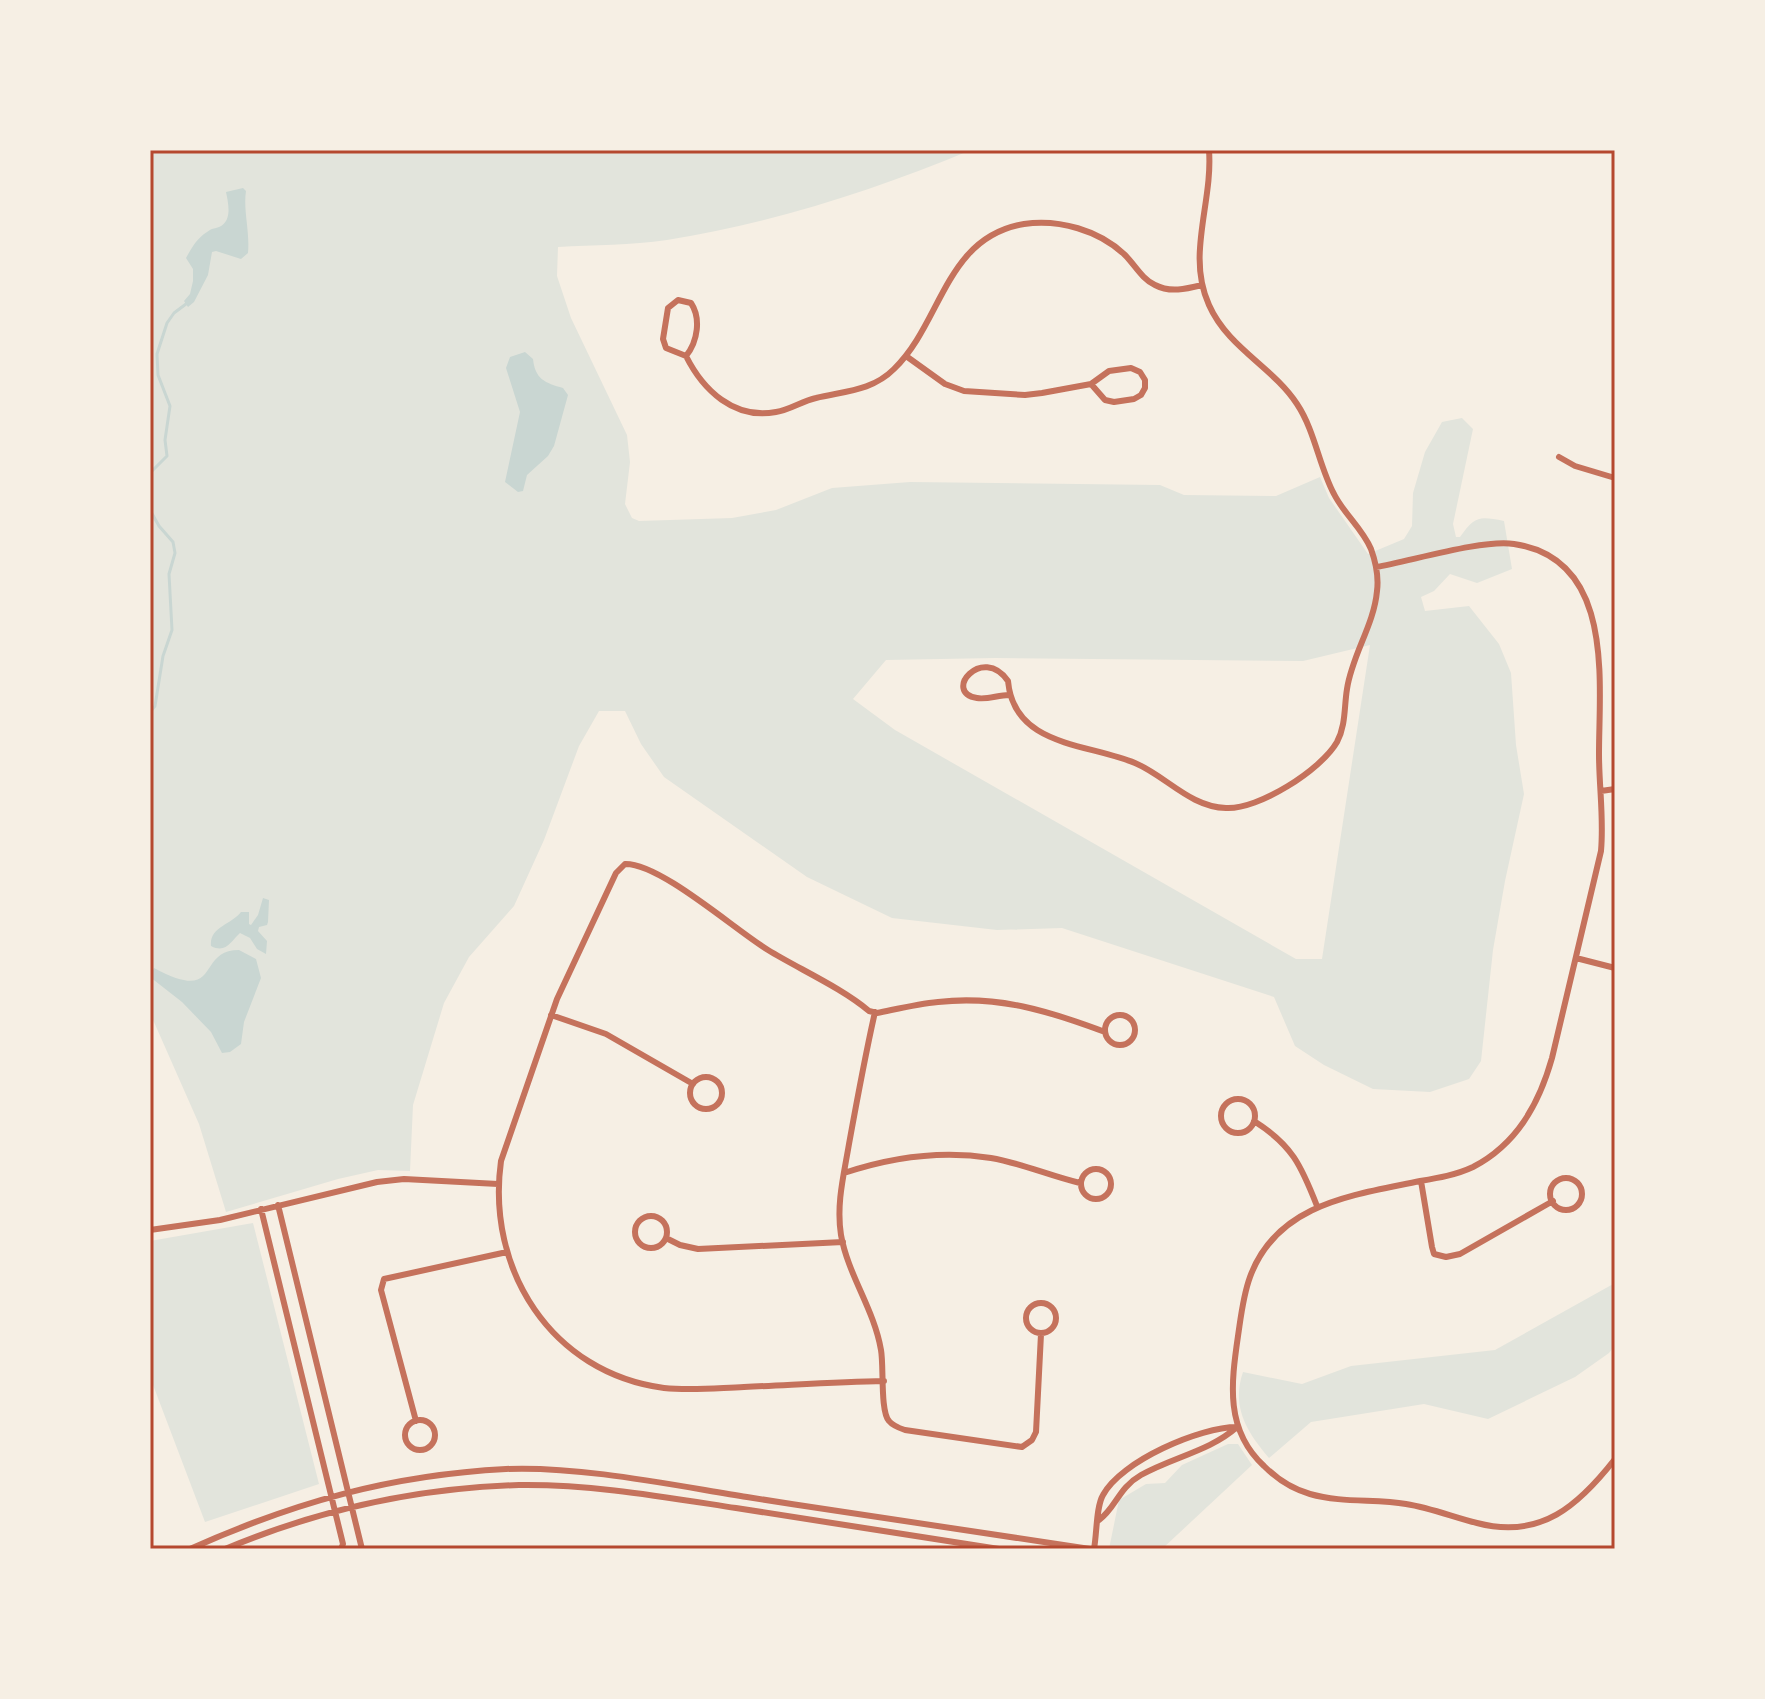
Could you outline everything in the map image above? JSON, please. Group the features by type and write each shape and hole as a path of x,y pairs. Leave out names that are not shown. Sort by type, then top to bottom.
{"street":[{"path":"1009,695 973,698 967,695 964,688 968,672 980,668 1001,673 1008,681 1009,695 1024,720 1040,732 1071,745 1123,758 1151,771 1198,802 1227,809 1265,799 1319,763 1329,753 1341,730 1349,678 1377,594 1376,567 1364,537 1334,494 1298,405 1226,333 1209,305 1199,270 1200,237 1208,198 1209,150"},
{"path":"686,356 693,345 698,318 691,303 678,300 668,308 663,339 666,348 686,356 695,373 712,393 734,407 759,413 786,410 814,398 868,386 883,378 906,356 962,260 992,236 1023,224 1058,224 1101,238 1125,255 1146,280 1156,286 1182,290 1202,285"},
{"path":"906,356 945,384 964,391 1001,391 1025,395 1091,384 1109,371 1131,368 1140,372 1145,380 1141,395 1114,402 1105,400 1091,384"},
{"path":"1559,457 1575,466 1615,478"},
{"path":"1376,567 1510,543 1537,551 1560,564 1583,594 1598,635 1603,817 1601,851 1548,1073 1526,1121 1506,1143 1473,1166 1421,1181 1338,1198 1317,1206 1278,1233 1251,1273 1243,1298 1231,1378 1237,1427 1247,1447 1267,1469 1285,1484 1308,1494 1416,1506 1499,1527 1534,1523 1559,1514 1584,1496 1615,1459"},
{"path":"1601,791 1615,789"},
{"path":"884,1381 680,1389 647,1385 620,1376 578,1354 552,1331 524,1293 507,1252 499,1213 501,1161 551,1015 616,873 620,867 629,864 640,865 699,900 766,949 875,1012 940,1001 998,1001 1045,1010 1105,1032 1114,1044 1123,1045 1134,1036 1135,1026 1130,1018 1120,1015 1111,1018 1105,1032"},
{"path":"1576,958 1615,968"},
{"path":"875,1012 839,1212 843,1242 852,1272 871,1311 881,1351 885,1414 891,1424 914,1431 1022,1447 1032,1440 1037,1424 1041,1334"},
{"path":"551,1015 606,1034 693,1084"},
{"path":"701,1078 711,1078 721,1089 721,1099 714,1107 699,1107 690,1095 693,1084 701,1078"},
{"path":"1243,1100 1254,1111 1254,1121 1247,1130 1236,1133 1222,1123 1222,1111 1228,1102 1243,1100"},
{"path":"1254,1121 1293,1153 1317,1206"},
{"path":"844,1173 908,1157 959,1156 1002,1161 1080,1183"},
{"path":"1098,1169 1110,1178 1111,1187 1106,1196 1091,1199 1083,1193 1080,1183 1084,1174 1098,1169"},
{"path":"1570,1178 1579,1184 1582,1194 1575,1207 1565,1209 1553,1201 1552,1186 1560,1179 1570,1178"},
{"path":"150,1230 201,1224 386,1181 498,1184"},
{"path":"1421,1181 1432,1247 1434,1254 1439,1256 1460,1254 1553,1201"},
{"path":"278,1205 362,1549"},
{"path":"261,1209 333,1495 343,1547"},
{"path":"647,1216 657,1217 666,1228 666,1238 658,1246 648,1247 636,1237 636,1226 647,1216"},
{"path":"666,1238 698,1249 843,1242"},
{"path":"416,1421 381,1290 384,1279 507,1252"},
{"path":"1039,1303 1053,1308 1057,1317 1054,1327 1041,1334 1031,1330 1026,1322 1027,1311 1039,1303"},
{"path":"416,1421 425,1421 435,1431 432,1445 424,1450 409,1446 405,1437 407,1427 416,1421"},
{"path":"190,1549 291,1507 333,1495 454,1474 508,1469 629,1478 1092,1549 1102,1495 1122,1471 1134,1462 1220,1427 1237,1427"},
{"path":"1099,1520 1108,1514 1120,1492 1140,1475 1223,1439 1237,1427"},
{"path":"225,1549 294,1523 351,1507 465,1489 521,1485 639,1493 999,1549"}],"shaded area":[{"path":"150,150 971,150 859,192 745,225 653,242 558,247 557,276 571,318 627,435 630,462 625,504 632,518 639,521 732,518 776,510 832,488 910,482 1160,485 1184,495 1276,496 1320,477 1329,498 1368,554 1404,539 1412,526 1413,493 1425,452 1442,422 1462,418 1473,429 1453,524 1456,537 1460,537 1478,519 1504,521 1512,569 1477,583 1450,574 1434,591 1421,597 1425,611 1469,606 1499,644 1511,673 1516,745 1524,794 1493,950 1481,1061 1469,1079 1430,1092 1373,1089 1324,1065 1295,1046 1274,997 1062,928 997,930 892,918 807,877 664,777 641,744 625,711 599,711 579,746 544,840 514,906 469,957 444,1003 413,1105 410,1171 378,1170 226,1212 199,1124 150,1013","holes":["1370,645 1322,959 1296,959 895,730 853,699 886,660 1303,661"]},
{"path":"243,188 246,191 248,253 241,259 212,252 208,275 194,302 188,307 184,301 190,294 193,269 186,258 200,237 226,220 226,192"},
{"path":"525,352 533,359 542,379 563,388 568,395 554,446 548,456 527,475 523,491 518,492 505,482 520,412 506,368 510,357"},
{"path":"263,898 269,900 268,922 258,931 267,941 266,954 240,933 224,948 211,946 213,934 241,912 249,912 251,925"},
{"path":"239,950 256,959 261,978 244,1022 241,1044 230,1052 222,1053 211,1032 182,1002 150,977 154,968 176,978 190,981 200,979 217,958 226,952"},
{"path":"253,1223 319,1484 205,1522 150,1377 150,1241"},
{"path":"1615,1283 1615,1345 1609,1353 1575,1377 1488,1419 1424,1404 1311,1422 1269,1458 1243,1418 1239,1397 1243,1372 1302,1384 1351,1366 1495,1350"},
{"path":"1228,1444 1238,1444 1252,1465 1162,1549 1109,1549 1119,1500 1146,1484 1165,1483 1182,1465"}],"waterway":[{"path":"150,473 167,456 165,440 170,406 158,375 157,354 167,323 186,304"},
{"path":"150,510 173,542 175,553 169,574 172,630 163,656 155,706 150,712"}]}
